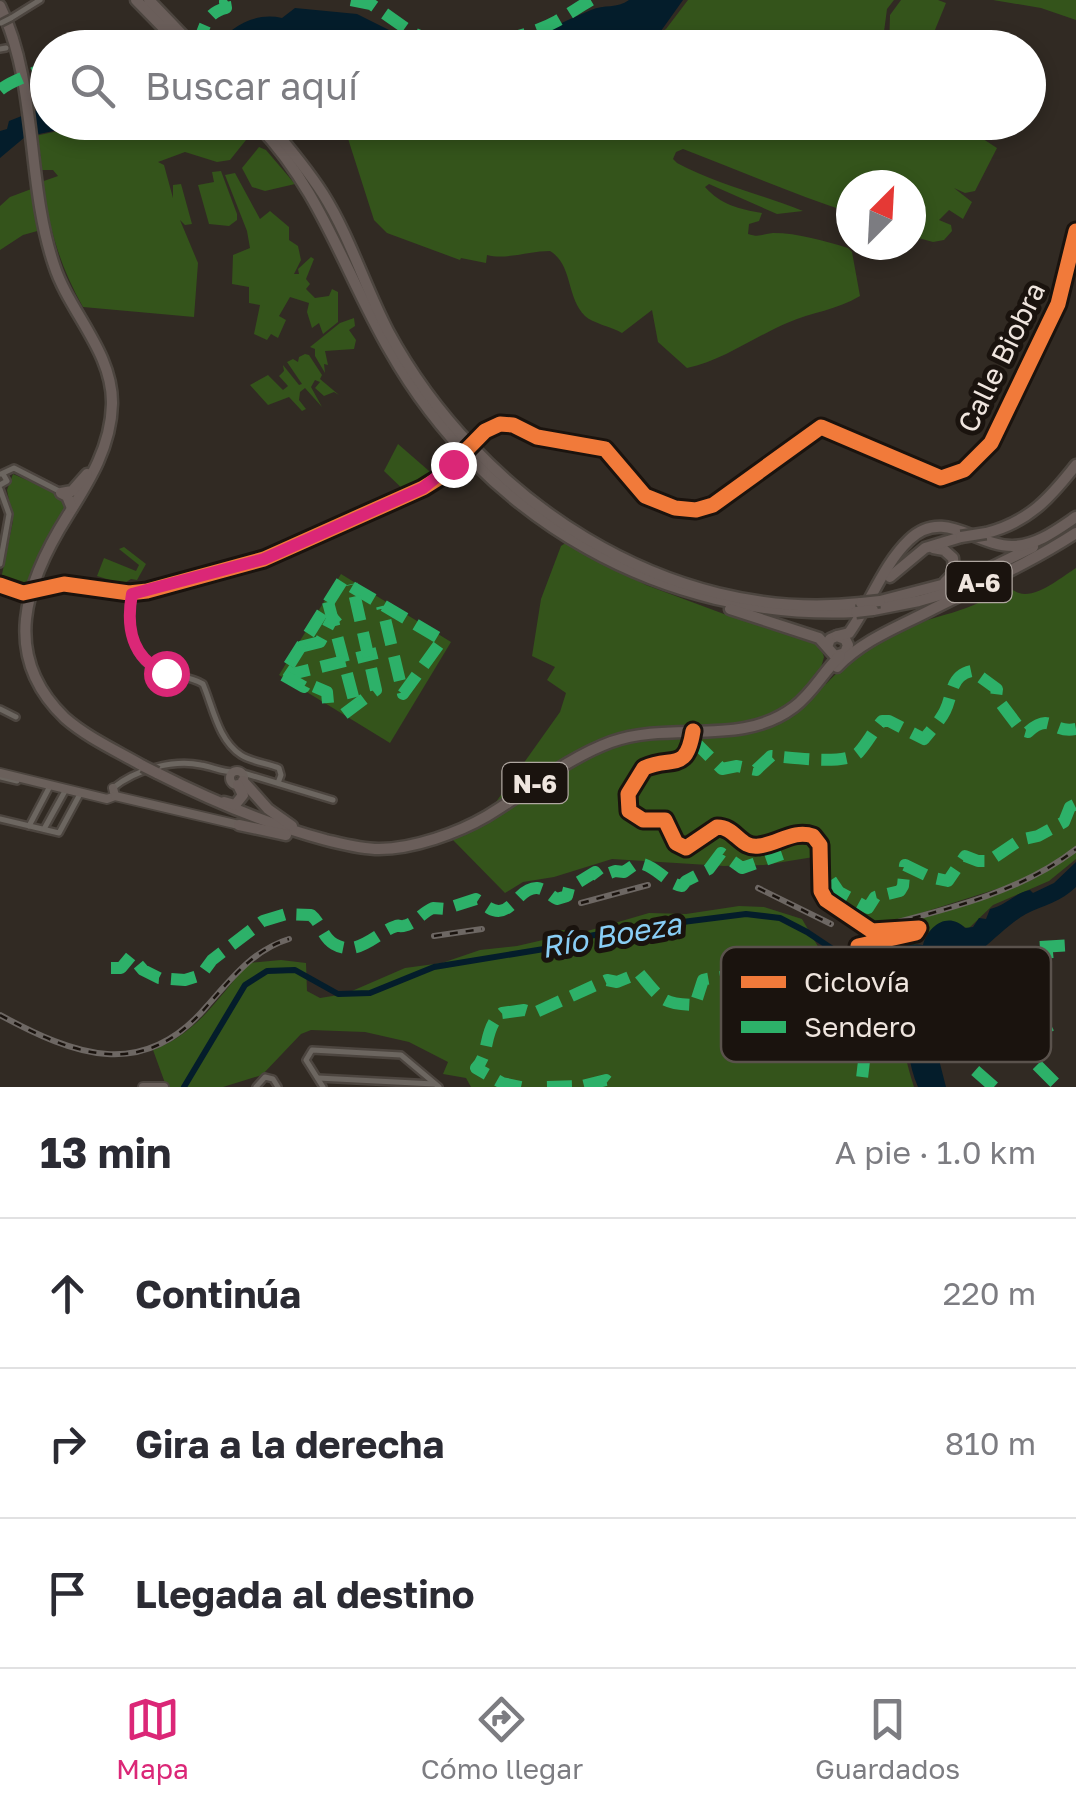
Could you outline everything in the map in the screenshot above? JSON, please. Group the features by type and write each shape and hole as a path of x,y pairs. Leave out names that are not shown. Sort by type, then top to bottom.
{"highway":[{"path":"136,0 175,30"},
{"path":"149,0 170,30"},
{"path":"0,6 20,72 36,183 55,270 98,350 111,386 109,431 98,463 72,497 82,505 60,527"},
{"name":"A-6","path":"274,140 320,208 382,338 440,425 521,504 604,558 650,580 708,599 796,613 919,601 1012,568 1076,531"},
{"name":"A-6","path":"276,140 324,195 389,332 414,372 460,434 550,515 614,554 698,588 811,606 860,605"},
{"name":"N-6","path":"72,497 34,572 21,624 24,657 47,701 63,717 181,786 262,821 380,850 444,836 486,816 578,756 614,741 649,732 727,732 764,724 805,698 897,568 925,548 1017,523 1036,512 1076,465"},
{"path":"839,646 900,552 922,532 935,527 957,528 997,544 1018,546 1036,541 1076,518"},
{"name":"A-6","path":"878,603 972,577 1025,552 1076,518"},
{"path":"805,698 848,655 893,628 1034,560 1076,531"},
{"path":"878,603 943,584 952,576 955,565 950,554 936,547 897,568"},
{"path":"604,558 670,590 839,646 893,628"},
{"path":"238,778 278,817 296,828 345,844"},
{"name":"N-6","path":"181,786 234,805 243,795 238,778"},
{"path":"239,824 356,850 380,850"}],"main road":[{"path":"0,774 239,824"},
{"path":"143,1087 164,1087"}],"street":[{"path":"0,23 40,0"},
{"name":"Calle Biobra","path":"132,594 264,559 423,488 489,428 506,424 537,437 600,447 610,452 644,496 676,508 696,510 713,504 816,429 827,429 941,478 964,470 991,442 1058,304 1076,231"},
{"path":"0,564 9,514 2,487 13,470 72,497"},
{"path":"0,585 26,593 64,584 132,594 129,626 144,660 160,672 202,684 232,746 245,757 279,768 278,783"},
{"path":"0,709 16,717"},
{"path":"693,730 688,752 680,761 644,768 628,794 630,811 643,820 665,820 676,843 686,848 708,830 722,826 754,846 798,834 814,836 820,845 821,892 826,900 872,931 919,928 858,946"},
{"path":"0,774 80,794 108,794 122,781 164,766 190,764 238,778 254,775 334,800"},
{"path":"29,826 49,788"},
{"path":"44,829 64,791"},
{"path":"0,819 59,833 80,794"},
{"path":"323,1087 306,1060 312,1050 401,1055 437,1086"},
{"path":"256,1087 265,1077 273,1079 278,1087"},
{"path":"318,1078 437,1086"}],"green space":[{"path":"688,0 894,0 887,9 884,30 666,29"},
{"path":"901,0 946,3 935,30 890,30 890,15"},
{"path":"993,0 1076,0 1076,20 1041,8"},
{"path":"36,140 246,140 230,160 217,162 185,152 158,162 164,165 173,198 173,185 181,184 192,224 185,225 180,220 198,263 194,317 83,307 56,246 41,182 58,176 53,170 40,170"},
{"path":"348,140 985,140 997,148 975,191 965,193 954,188 972,202 963,219 949,210 939,220 951,225 952,231 944,240 933,242 926,240 926,170 836,170 836,208 683,149 676,152 673,159 692,170 803,211 777,214 709,184 705,187 731,205 762,213 759,221 749,224 748,234 792,234 836,244 836,260 853,260 860,296 787,323 687,368 658,342 652,310 622,333 585,316 562,264 550,251 487,255 486,263 460,260 387,233 374,220"},
{"path":"259,147 295,184 265,191 252,187 242,168"},
{"path":"221,171 237,214 237,220 229,226 209,224 198,185 214,182 212,172"},
{"path":"235,173 260,219 270,211 289,227 289,240 298,246 301,260 294,274 299,274 298,269 311,257 314,259 306,289 315,298 329,296 332,289 338,292 338,322 323,334 319,323 312,328 307,312 309,303 290,297 279,316 286,320 278,338 271,334 267,340 254,334 260,305 249,303 249,287 232,284 233,255 250,248 225,175"},
{"path":"34,188 41,230 23,235 0,250 0,206 10,197"},
{"path":"354,318 355,326 349,330 356,340 354,349 325,351 325,373 315,349 310,347 340,323"},
{"path":"305,354 322,375 320,379 339,395 334,392 324,396 315,388 320,382 315,380 311,387 322,407 305,388 300,392 299,400 306,409 302,411 289,397 268,405 250,385 268,375 283,390 288,386 279,376 283,365 302,384 287,362 298,362"},
{"path":"398,444 436,477 408,494 384,471"},
{"path":"13,474 64,496 70,505 39,554 23,592 0,584 13,521 7,490"},
{"path":"567,542 646,585 819,643 824,657 818,678 826,684 858,654 895,631 967,608 1003,586 1019,593 1033,593 1076,568 1076,848 1031,878 877,927 1032,880 1076,851 1076,859 1049,881 993,905 968,929 946,923 915,945 872,945 916,934 918,927 873,930 825,899 820,856 764,865 724,866 612,859 523,882 505,893 453,840 479,826 560,712 566,693 547,680 555,667 532,656 541,599 561,546"},
{"path":"124,547 146,564 137,580 123,584 97,576 104,558 136,571 139,565 119,549"},
{"path":"341,574 451,642 390,743 279,675"},
{"path":"739,906 764,907 802,919 818,947 721,947 721,1062 907,1062 914,1087 471,1087 466,1078 443,1074 448,1062 409,1042 365,1032 311,1030 301,1034 262,1075 223,1087 159,1087 165,1083 153,1050 195,1024 249,963 306,963 307,991 320,998 345,994 405,968 543,940 561,930 584,932 649,913 686,914"}],"water":[{"path":"629,0 683,0 662,30 545,30 596,8"},
{"path":"295,8 357,14 389,30 232,30 262,17 282,18"},
{"path":"30,113 30,136 0,158 0,131 7,129 9,121"},
{"path":"1076,862 1076,887 1026,914 983,947 868,947 923,945 939,923 952,921 965,928 973,927 979,918 986,919 990,909 1054,883"},
{"path":"911,1062 940,1062 946,1087 918,1087"}],"waterway":[{"name":"Río Boeza","path":"184,1087 245,985 267,971 295,970 338,994 370,993 434,967 544,949 627,929 746,914 780,918 830,947"}],"railway":[{"path":"882,926 1008,888 1076,849"},
{"path":"581,903 648,885"},
{"path":"758,888 831,924"},
{"path":"434,936 482,929"},
{"path":"0,1015 81,1050 133,1053 158,1045 183,1030 244,966 264,950 289,939"}],"marked path":[{"path":"204,30 213,14 226,8 225,2 230,0"},
{"path":"351,0 371,4 408,30"},
{"path":"538,30 591,0"},
{"path":"0,90 30,74"},
{"path":"328,703 327,692 306,683 304,687 283,675 342,581 442,640 403,694 382,606"},
{"path":"344,714 376,690 352,584"},
{"path":"328,602 355,704"},
{"path":"300,647 320,642 338,615"},
{"path":"286,670 292,674 377,653"},
{"path":"692,739 722,769 737,766 756,770 771,756 843,759 859,752 882,721 924,739 945,711 956,681 972,671 997,689 996,697 1021,730 1028,732 1042,723 1076,729"},
{"path":"831,880 839,892 868,908 875,897 900,891 905,865 948,881 965,856 989,861 1020,840 1038,836 1064,822 1070,807 1076,804"},
{"path":"111,968 121,968 131,956 143,970 159,978 185,980 201,975 212,960 263,921 286,914 311,915 330,941 350,948 395,926 410,924 433,908 445,909 476,899 489,908 503,910 537,888 557,899 567,896 569,888 595,872 599,877 624,872 637,863 682,886 709,869 721,853 742,868 782,854"},
{"path":"1038,947 1072,945"},
{"path":"521,1087 502,1083 476,1068 492,1027 502,1013 534,1013 607,980 617,982 639,973 662,998 695,1005 703,980 721,977"},
{"path":"861,1087 864,1062"},
{"path":"971,1062 970,1066 994,1087"},
{"path":"1034,1062 1059,1087"},
{"path":"547,1087 582,1086 606,1080 615,1087"}],"cycle path":[{"path":"0,585 23,593 64,584 129,593 264,559 423,488 439,478 485,431 500,424 513,425 537,437 605,449 645,496 675,508 696,510 713,505 821,427 941,478 964,470 991,443 1058,304 1076,231"},
{"path":"693,731 682,758 644,768 628,794 629,811 643,820 665,820 676,843 686,848 717,827 753,846 799,834 813,836 820,845 821,891 826,900 872,931 919,928 916,933 858,946"}],"route":[{"path":"166,673 144,660 133,640 129,626 132,594 264,559 423,488 453,464"}]}
